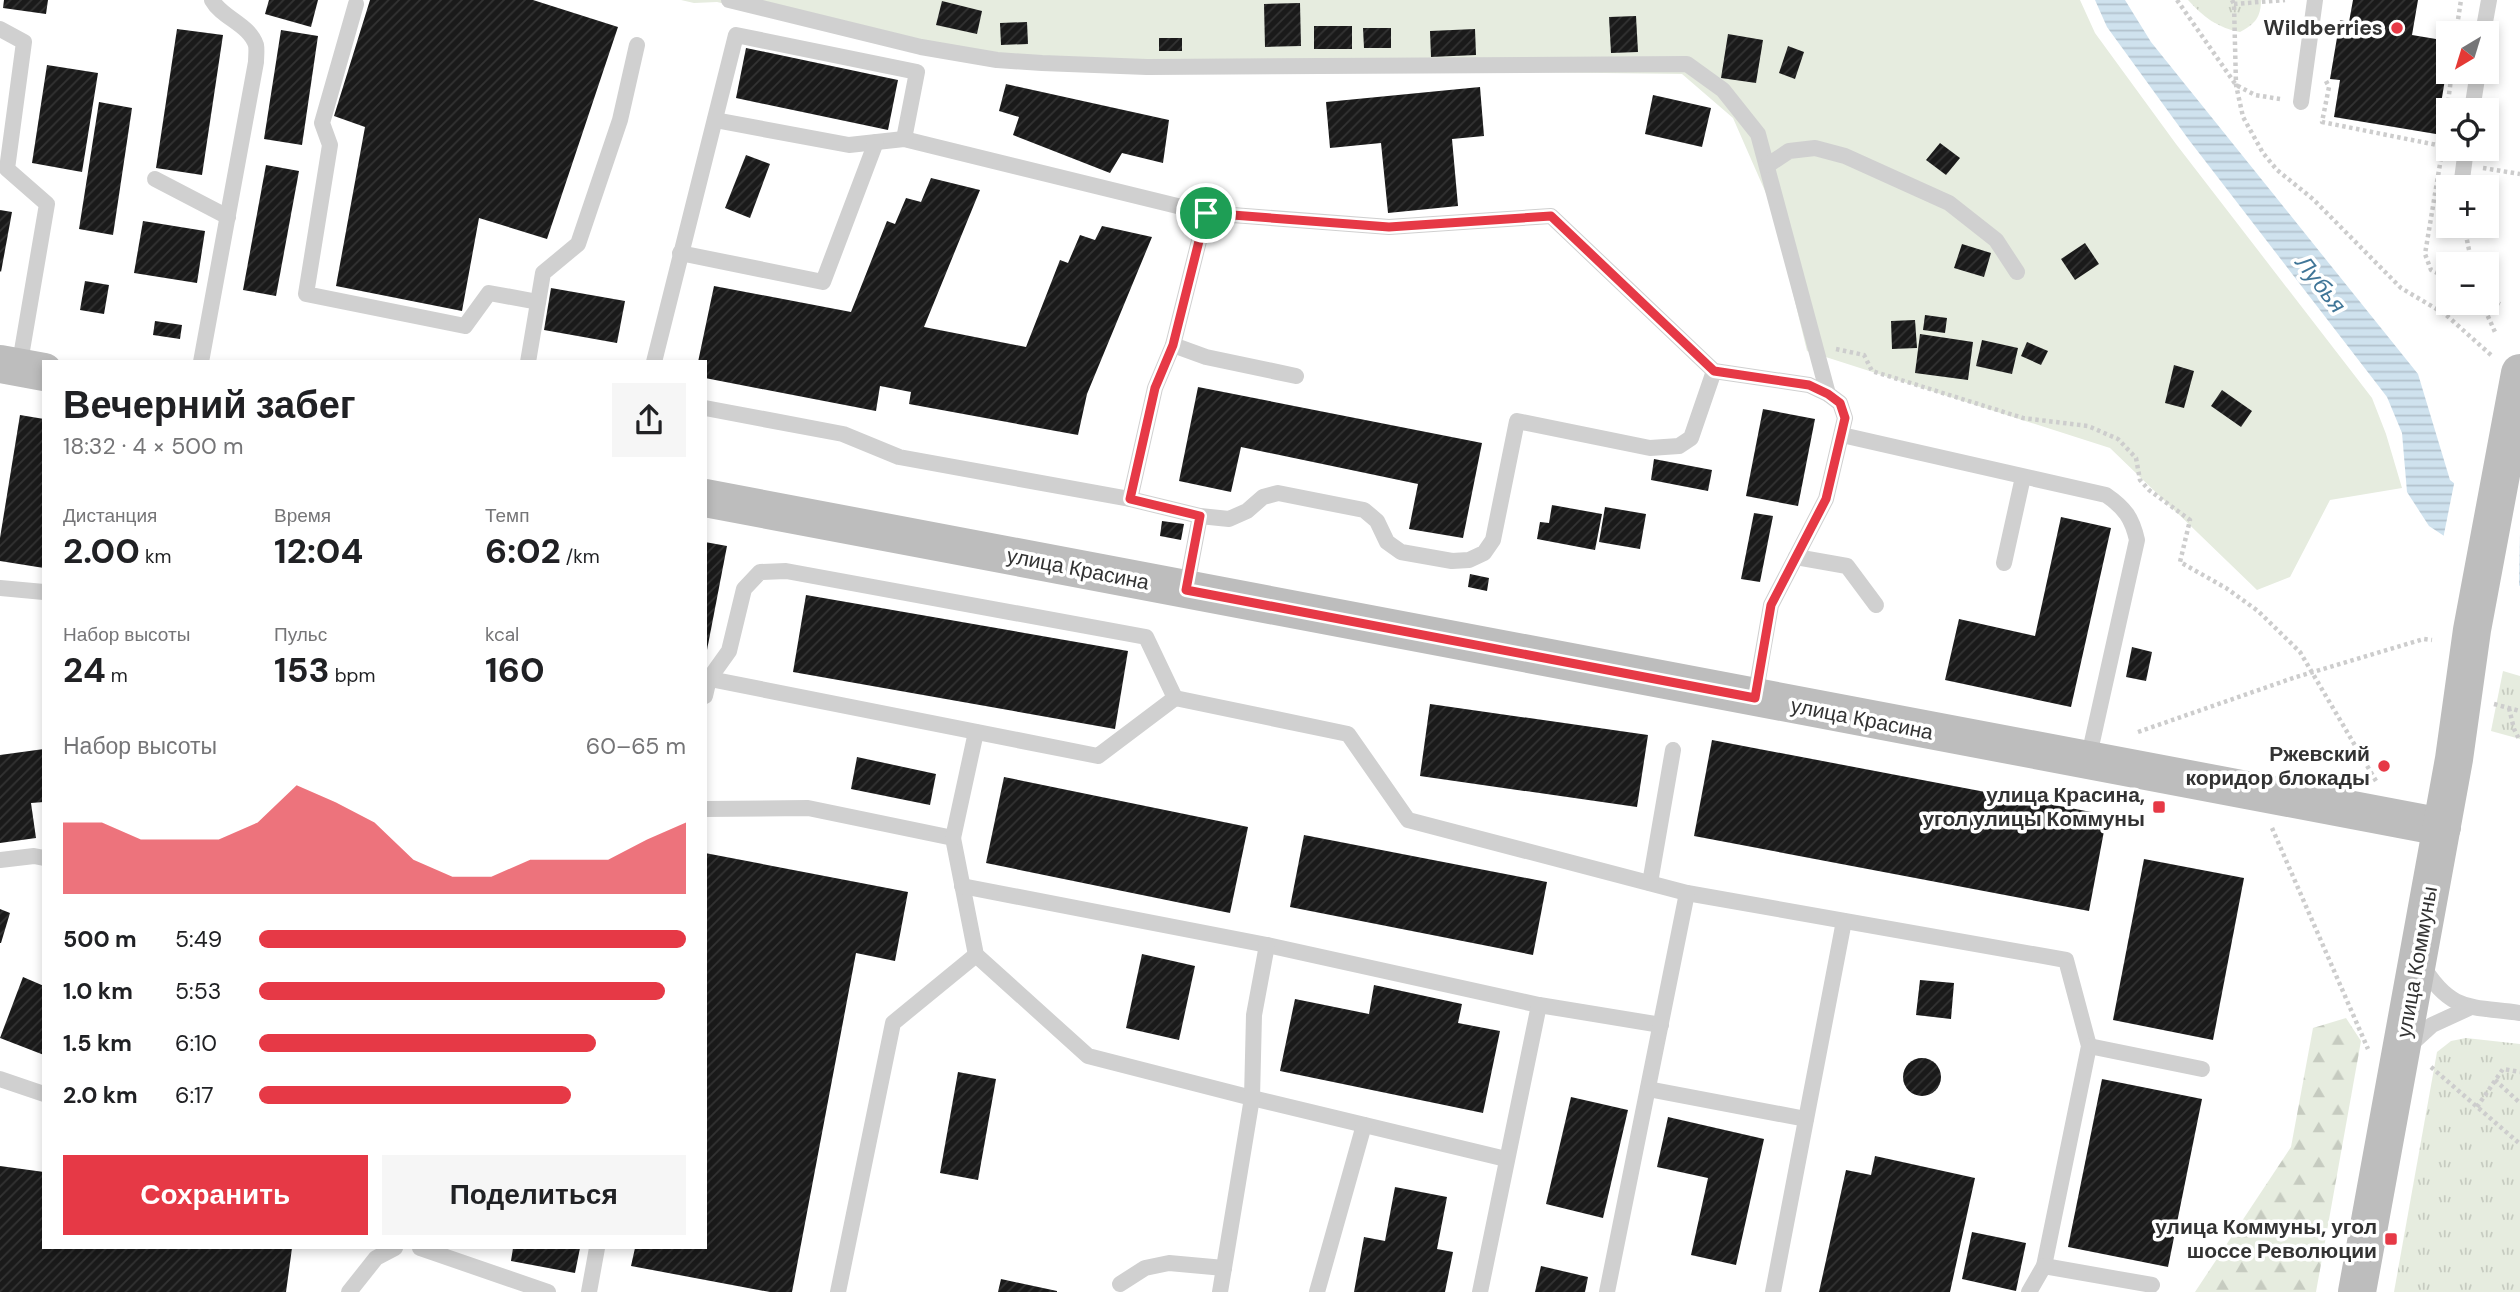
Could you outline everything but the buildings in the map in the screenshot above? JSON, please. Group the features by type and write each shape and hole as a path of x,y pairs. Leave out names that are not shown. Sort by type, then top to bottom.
{"main road":[{"name":"улица Коммуны","path":"2357,1292 2398,1055 2442,827 2472,630 2503,456 2505,364"},
{"name":"улица Красина","path":"707,498 2442,827"}],"lane":[{"path":"201,360 256,62 256,44 243,27 216,7 212,0"},
{"path":"729,0 921,47 1031,63 1147,67 1687,64 1723,90 1758,134 1828,394"},
{"path":"2301,102 2315,0"},
{"path":"2485,21 2488,0"},
{"path":"356,4 322,123 330,145 306,294 465,326 489,292 538,302"},
{"path":"0,29 24,42 7,169 47,204 21,368"},
{"path":"654,360 736,34 917,72 904,139"},
{"path":"528,360 543,273 578,244 620,121 637,45"},
{"path":"715,120 849,145 904,139 1206,213 1389,227 1551,216 1714,371 1809,385 1840,403 1845,418 1826,499 1771,605 1755,698"},
{"path":"680,253 823,282 876,142"},
{"path":"1768,165 1789,151 1815,148 1844,156 1949,203 1996,240 2017,272"},
{"path":"155,179 228,217"},
{"path":"1130,499 1155,388 1173,345 1206,213"},
{"path":"1173,345 1206,357 1296,376"},
{"path":"707,408 843,434 899,457 1130,499 1200,516 1228,519 1247,512 1264,497 1278,493 1364,510 1377,521 1387,542 1401,552 1452,561 1469,560 1484,552 1493,540 1517,421 1650,448 1679,446 1690,438 1714,371"},
{"path":"1842,435 2106,495 2124,507 2133,522 2137,540 2088,761"},
{"path":"2004,564 2023,477"},
{"path":"1186,590 1200,516"},
{"path":"1796,557 1847,566 1876,605"},
{"path":"1175,698 1146,637 786,571 760,572 744,589 729,651 707,679 1098,756 1175,698 1348,734 1408,820 1687,893 2066,960 2089,1046 2044,1266 2029,1292"},
{"path":"0,588 42,592"},
{"path":"976,732 953,838 976,955 1088,1056 1506,1158"},
{"path":"1650,883 1673,750"},
{"path":"707,809 808,808 953,838"},
{"path":"0,860 42,858"},
{"path":"962,886 1267,945 1539,1005 1661,1025"},
{"path":"1607,1292 1687,893"},
{"path":"1773,1292 1844,921"},
{"path":"1220,1292 1252,1098 1254,1015 1267,945"},
{"path":"838,1292 893,1023 976,955"},
{"path":"2418,959 2439,989 2469,1008 2520,1013"},
{"path":"1479,1292 1539,1005"},
{"path":"2398,1055 2432,1025 2469,1008"},
{"path":"2089,1046 2202,1069"},
{"path":"0,1079 42,1093"},
{"path":"1648,1089 1806,1119"},
{"path":"1317,1292 1364,1125"},
{"path":"349,1292 376,1258 393,1249"},
{"path":"427,1249 461,1254 548,1292"},
{"path":"589,1292 597,1249"},
{"path":"1120,1284 1145,1268 1169,1263 1224,1268"},
{"path":"2044,1266 2152,1285"}],"path":[{"path":"2177,0 2236,85 2255,95 2326,108"},
{"path":"2285,0 2233,2 2236,85 2243,117 2263,153 2277,170 2313,199 2401,288 2445,314 2505,364"},
{"path":"2458,21 2461,0"},
{"path":"2322,122 2436,145"},
{"path":"2436,272 2431,270 2425,254 2440,161"},
{"path":"2487,315 2495,332"},
{"path":"1815,341 1831,348 1864,355 1872,372 2023,418 2088,426 2118,439 2136,458 2140,480 2149,490 2190,520 2179,562 2226,588 2258,611 2300,652 2376,782"},
{"path":"2138,732 2311,673 2424,639 2432,640"},
{"path":"2490,703 2520,711"},
{"path":"2509,708 2520,741"},
{"path":"2272,828 2398,1055 2477,1107 2520,1144"},
{"path":"2477,1107 2503,1069 2520,1072"},
{"path":"2495,1080 2520,1103"}],"green space":[{"path":"681,0 2080,0 2095,33 2176,144 2372,398 2402,488 2330,500 2290,577 2257,590 2110,448 1807,351 1772,207 1733,118 1682,74 987,65 717,2 694,3"},
{"path":"2188,0 2261,0 2256,19 2240,32 2211,21"},
{"path":"2503,671 2520,676 2520,739 2491,731"},
{"path":"2346,1018 2361,1041 2316,1292 2195,1292 2291,1147 2313,1028"},
{"path":"2466,1038 2520,1044 2520,1292 2394,1292 2437,1052 2451,1041"}],"water":[{"name":"Лубья","path":"2095,0 2125,0 2151,42 2418,374 2450,480 2520,535 2520,586 2429,526 2407,492 2402,433 2387,397 2189,140 2107,27"}],"pier":[{"path":"2455,479 2520,531 2519,589 2443,539"}],"place":[{"name":"Wildberries","path":"2397,28"},
{"name":"Ржевский коридор блокады","path":"2384,766"},
{"name":"улица Красина, угол улицы Коммуны","path":"2159,807"},
{"name":"улица Коммуны, угол шоссе Революции","path":"2391,1239"}],"route":[{"path":"1206,213 1389,227 1551,216 1714,371 1809,385 1840,403 1845,418 1826,499 1771,605 1755,698 1186,590 1200,516 1130,499 1155,388 1173,345 1206,213"}]}
